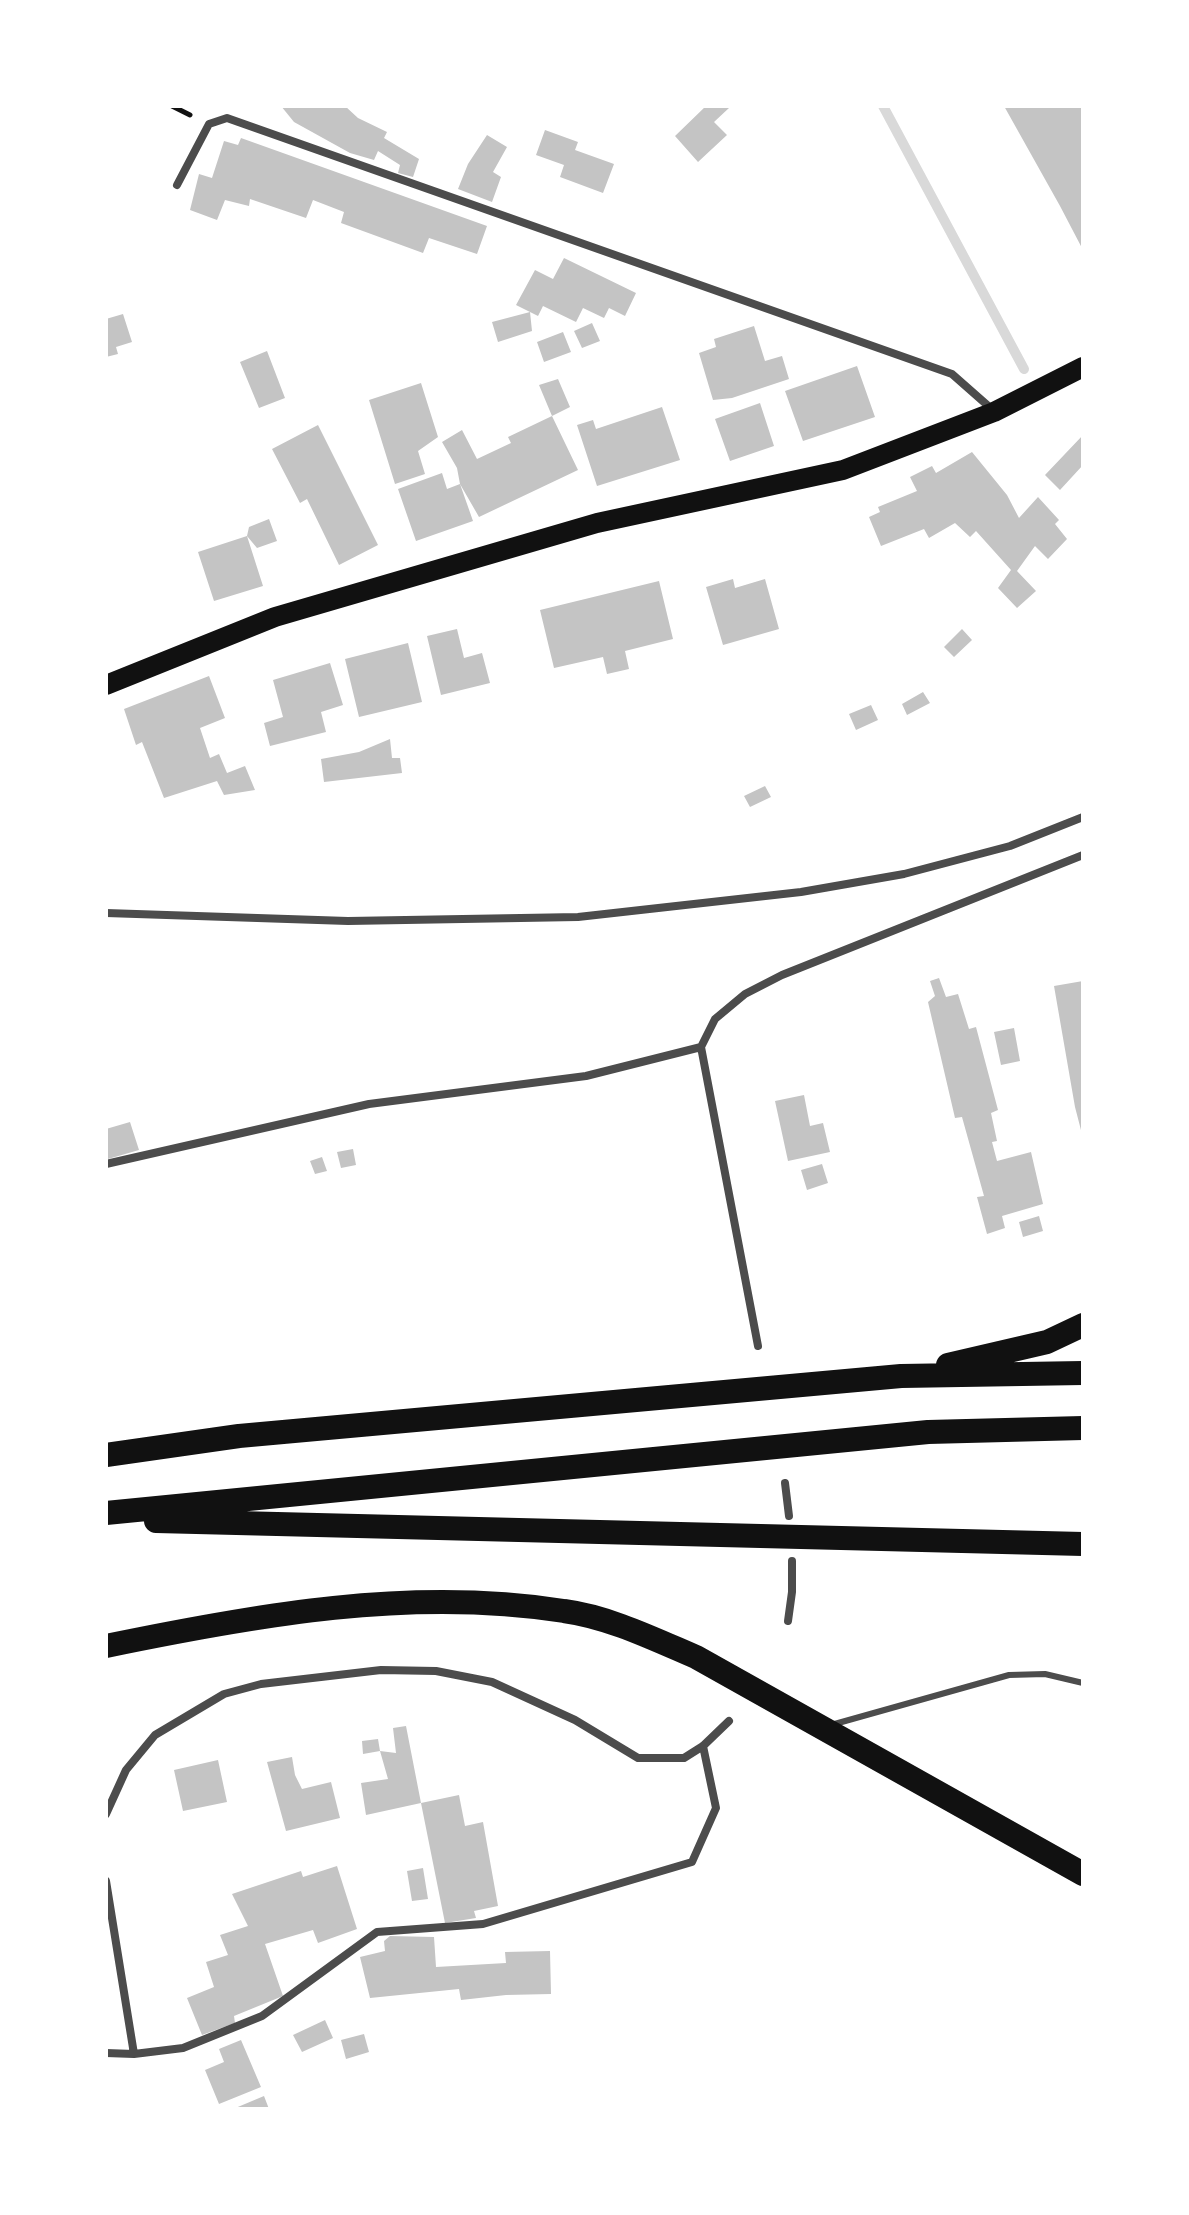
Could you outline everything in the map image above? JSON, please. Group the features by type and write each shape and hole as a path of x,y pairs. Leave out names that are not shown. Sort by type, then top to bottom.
{"highway":[{"path":"901,1376 1047,1342 1083,1325"},
{"path":"106,1455 239,1436 901,1376 1083,1373"},
{"path":"106,1513 928,1432 1083,1428"},
{"path":"106,1520 1083,1544"},
{"path":"106,1646 233,1620 373,1604 496,1604 567,1611 634,1631 696,1657 1083,1874"}],"main road":[{"path":"106,685 275,617 597,523 843,470 994,412 1083,367"}],"street":[{"path":"177,185 209,124 227,118 952,374 994,412"},
{"path":"106,913 348,921 578,917 801,892 904,874 1010,846 1083,817"},
{"path":"758,1346 701,1047 715,1019 745,994 782,975 1083,855"},
{"path":"106,1164 369,1104 586,1076 701,1047"},
{"path":"785,1483 789,1516"},
{"path":"788,1621 792,1561"},
{"path":"106,1814 126,1770 155,1735 224,1694 261,1684 381,1670 436,1671 492,1682 575,1720 638,1758 684,1758 703,1746 729,1721"},
{"path":"106,2053 134,2054 183,2048 262,2016 377,1932 483,1924 692,1862 716,1808 703,1746"},
{"path":"106,1881 134,2054"}],"lane":[{"path":"821,1728 1009,1675 1045,1674 1083,1683"}],"building":[{"path":"281,106 345,106 358,118 387,132 384,138 419,159 413,177 398,173 400,165 378,151 374,160 350,153 294,122"},
{"path":"706,106 729,108 714,122 727,135 698,162 675,136"},
{"path":"1004,106 1083,106 1083,250 1060,206"},
{"path":"545,130 578,142 575,150 614,164 603,193 560,177 564,165 536,155"},
{"path":"487,135 507,147 493,172 501,177 492,202 458,189 468,164"},
{"path":"241,138 487,226 477,254 429,238 423,253 341,223 344,212 313,200 306,218 250,199 249,206 225,200 217,220 190,210 199,174 212,178 224,141 238,145"},
{"path":"564,258 636,293 625,316 609,308 604,318 583,308 576,322 543,306 538,316 516,305 535,270 553,279"},
{"path":"530,312 532,331 498,342 492,322"},
{"path":"123,314 132,342 116,347 118,354 106,357 106,319"},
{"path":"592,323 600,341 582,348 574,331"},
{"path":"754,326 765,361 782,356 789,379 732,398 713,400 699,353 716,347 714,339"},
{"path":"563,332 571,352 544,362 537,342"},
{"path":"267,351 285,398 259,408 240,362"},
{"path":"857,366 875,417 803,441 785,391"},
{"path":"558,379 570,407 552,416 539,385"},
{"path":"421,383 438,437 418,451 425,474 395,484 369,400"},
{"path":"760,403 774,446 730,461 715,419"},
{"path":"662,407 680,460 597,486 577,425 593,420 596,429"},
{"path":"552,416 578,470 479,517 460,484 457,468 442,442 462,430 477,459 511,443 508,437"},
{"path":"318,425 378,545 339,565 307,499 300,503 272,449"},
{"path":"1083,435 1083,465 1060,490 1045,475"},
{"path":"972,452 1007,495 1019,518 1038,497 1059,520 1055,524 1067,539 1048,559 1035,546 1017,571 1036,591 1017,608 998,588 1011,570 976,531 970,537 955,523 929,538 924,529 881,546 869,517 880,512 878,507 917,491 910,477 932,466 936,473"},
{"path":"442,473 447,489 460,484 473,521 416,541 398,489"},
{"path":"269,519 277,541 257,548 247,536 249,527"},
{"path":"247,536 263,586 214,601 198,552"},
{"path":"733,579 735,588 765,579 779,629 723,645 706,587"},
{"path":"659,581 673,639 625,651 629,669 607,674 603,657 554,668 540,610"},
{"path":"457,629 464,658 482,653 490,683 441,695 427,636"},
{"path":"962,629 972,640 954,657 944,647"},
{"path":"408,643 422,702 359,717 345,659"},
{"path":"330,663 343,705 321,712 326,732 270,746 264,723 283,717 273,680"},
{"path":"209,676 225,718 200,728 210,758 219,754 227,773 245,766 255,790 224,795 217,781 164,798 142,742 136,745 124,709"},
{"path":"923,692 930,703 907,715 902,704"},
{"path":"871,705 878,720 856,730 849,714"},
{"path":"390,739 392,758 400,758 402,773 324,782 321,759 359,752"},
{"path":"765,786 771,797 750,807 744,796"},
{"path":"939,978 946,997 958,994 969,1029 976,1027 998,1110 991,1113 997,1141 992,1142 997,1161 1031,1152 1043,1204 1002,1216 1005,1228 987,1234 977,1197 984,1196 962,1117 955,1118 928,1002 935,996 930,981"},
{"path":"1083,981 1083,1133 1082,1134 1054,986"},
{"path":"1014,1028 1020,1061 1001,1065 994,1032"},
{"path":"804,1095 810,1126 823,1123 830,1152 788,1161 775,1101"},
{"path":"130,1122 139,1150 108,1159 106,1129"},
{"path":"353,1149 356,1165 341,1168 337,1152"},
{"path":"322,1157 327,1171 315,1174 310,1161"},
{"path":"822,1164 828,1183 807,1190 801,1170"},
{"path":"1039,1216 1043,1231 1023,1237 1019,1222"},
{"path":"406,1726 421,1803 366,1815 361,1783 388,1779 380,1751 396,1753 393,1728"},
{"path":"378,1739 380,1751 363,1754 362,1741"},
{"path":"292,1757 295,1775 302,1789 331,1782 340,1818 286,1831 267,1762"},
{"path":"218,1760 227,1802 183,1811 174,1770"},
{"path":"459,1795 465,1826 483,1822 498,1906 474,1911 476,1918 445,1923 421,1803"},
{"path":"337,1866 357,1929 318,1943 313,1930 265,1944 283,1996 234,2016 235,2023 202,2035 187,1998 214,1987 206,1962 228,1955 220,1935 248,1926 232,1894 301,1871 303,1877"},
{"path":"423,1868 428,1899 412,1901 407,1871"},
{"path":"390,1936 434,1937 436,1967 506,1963 505,1952 550,1951 551,1994 461,2000 459,1989 370,1998 360,1957 385,1951 384,1941"},
{"path":"325,2020 333,2038 302,2052 293,2035"},
{"path":"364,2034 369,2052 346,2059 341,2040"},
{"path":"241,2040 261,2087 219,2104 205,2070 224,2062 219,2049"},
{"path":"264,2096 269,2109 233,2109"}],"waterway":[{"path":"883,106 1024,369"}]}
